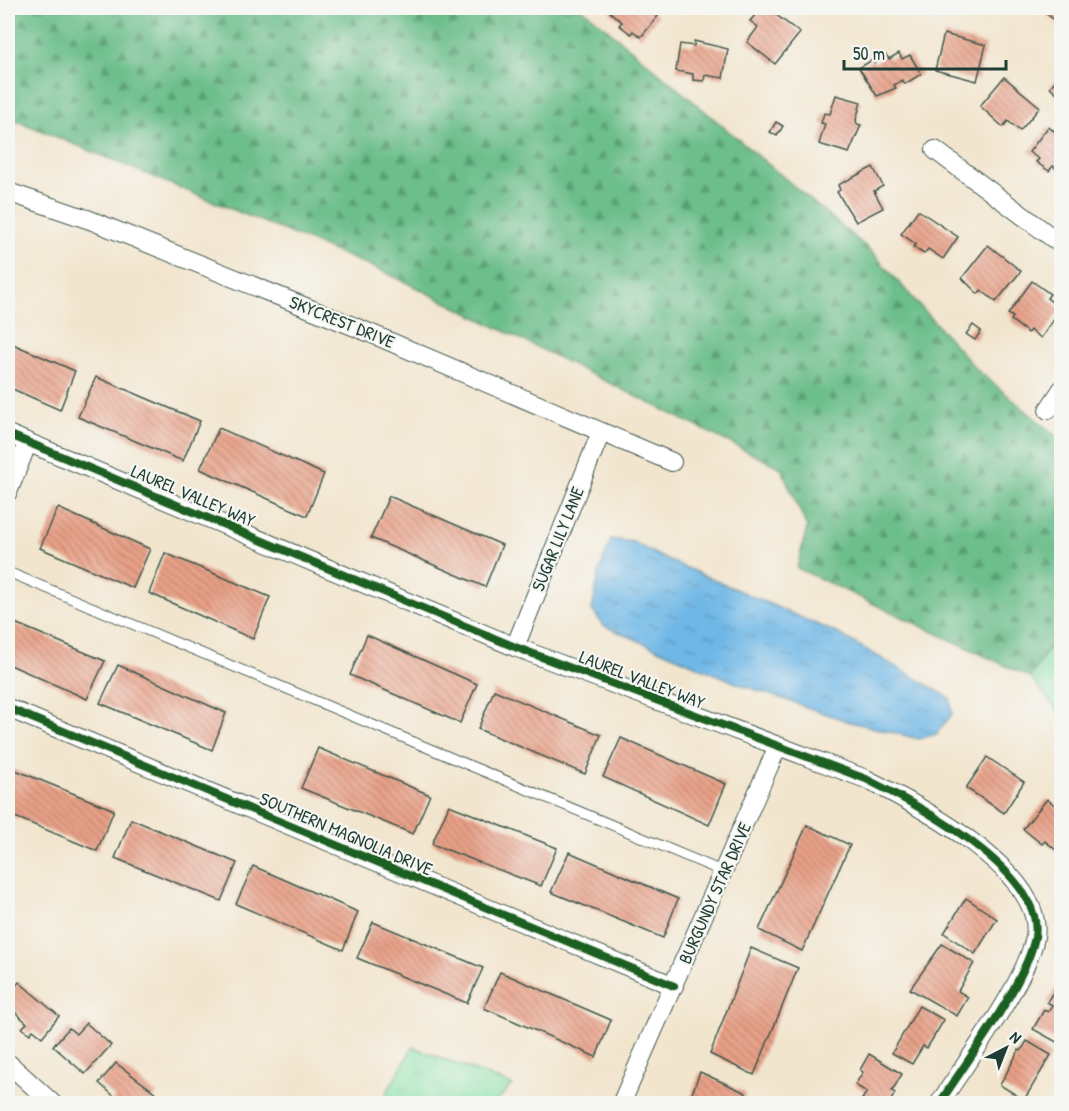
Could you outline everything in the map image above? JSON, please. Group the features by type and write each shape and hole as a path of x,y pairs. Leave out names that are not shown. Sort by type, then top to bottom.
{"street":[{"path":"935,150 1062,244"},
{"name":"SKYCREST DRIVE","path":"8,192 90,220 332,317 672,462"},
{"path":"1048,410 1062,389"},
{"name":"SUGAR LILY LANE","path":"514,647 601,432"},
{"name":"LAUREL VALLEY WAY","path":"8,434 514,647 777,748 866,779 915,804 967,839 1010,876 1025,893 1032,907 1035,935 1027,963 939,1104"},
{"path":"8,492 28,442"},
{"name":"SOUTHERN MAGNOLIA DRIVE","path":"8,708 674,986"},
{"name":"BURGUNDY STAR DRIVE","path":"621,1104 777,748"},
{"path":"8,1063 52,1104"}],"lane":[{"path":"8,572 724,872"}],"green space":[{"path":"8,8 582,8 871,251 977,370 1061,440 1061,629 1030,677 797,568 807,527 781,468 387,273 8,117"},
{"path":"1061,629 1061,715 1030,677"},
{"path":"413,1047 512,1085 495,1103 388,1103 383,1099"}],"water":[{"path":"611,539 633,542 659,556 839,634 950,698 952,714 936,734 919,739 847,721 739,684 604,626 592,610 599,573"}],"building":[{"path":"614,8 648,8 658,16 641,37 633,31 631,34 619,25 622,22 610,12"},
{"path":"761,8 767,8 800,33 775,64 747,42 758,27 750,21"},
{"path":"1041,8 1062,8 1062,26 1048,15"},
{"path":"944,34 986,45 977,81 935,70"},
{"path":"694,41 728,49 723,78 705,75 704,81 693,80 693,74 676,71 680,44 694,46"},
{"path":"899,53 902,59 910,55 921,74 905,84 902,80 894,85 896,88 877,96 859,68 872,60 874,63 886,55 889,59"},
{"path":"1004,77 1040,107 1020,131 1008,121 1003,127 980,106"},
{"path":"1056,80 1062,84 1058,94 1050,87"},
{"path":"836,95 861,102 856,120 857,124 861,125 849,153 819,144 825,124 821,123 824,113 830,114"},
{"path":"776,122 783,126 777,136 770,132"},
{"path":"1048,127 1062,136 1062,173 1053,166 1049,171 1036,162 1039,159 1029,152"},
{"path":"873,167 883,186 874,191 883,208 856,222 837,192 840,190 838,185"},
{"path":"918,210 958,237 943,259 928,249 924,254 913,247 916,244 901,234"},
{"path":"988,245 1021,271 996,302 981,290 978,294 962,278"},
{"path":"1032,281 1050,294 1047,298 1061,309 1041,338 1030,330 1028,333 1011,320 1013,317 1008,314"},
{"path":"973,325 981,331 975,340 966,334"},
{"path":"8,342 75,371 60,410 8,387"},
{"path":"96,377 200,421 183,461 78,417"},
{"path":"219,428 324,474 307,516 200,469"},
{"path":"389,496 502,545 485,587 371,538"},
{"path":"58,508 150,549 133,588 40,548"},
{"path":"165,553 270,597 253,639 149,593"},
{"path":"8,620 105,661 87,699 8,664"},
{"path":"367,635 477,684 460,723 350,675"},
{"path":"118,665 226,713 212,750 100,703"},
{"path":"494,690 601,735 585,774 478,729"},
{"path":"621,738 726,784 709,825 603,777"},
{"path":"318,748 430,795 413,834 301,788"},
{"path":"987,757 1024,782 1004,813 966,788"},
{"path":"8,767 114,810 97,851 8,814"},
{"path":"1047,799 1062,811 1062,855 1045,841 1042,844 1023,829"},
{"path":"449,805 557,848 541,886 432,844"},
{"path":"131,819 237,863 221,901 115,858"},
{"path":"807,825 850,845 802,951 759,930"},
{"path":"569,852 678,899 663,938 551,892"},
{"path":"253,866 358,912 343,950 236,904"},
{"path":"966,898 997,919 975,954 944,933"},
{"path":"373,922 483,968 467,1003 357,958"},
{"path":"942,944 974,963 958,991 968,997 957,1016 910,989"},
{"path":"751,948 798,968 754,1075 710,1054"},
{"path":"500,972 611,1020 596,1057 484,1008"},
{"path":"19,982 59,1016 42,1037 33,1030 30,1034 22,1028 27,1023 8,1006 8,996"},
{"path":"1059,982 1062,983 1062,1045 1033,1029 1044,1010 1048,1012 1052,1005 1047,1002"},
{"path":"919,1006 944,1020 927,1048 923,1046 912,1064 892,1053"},
{"path":"86,1023 111,1045 85,1074 53,1046 69,1028 76,1034"},
{"path":"1027,1041 1051,1055 1024,1100 1000,1085 1019,1050 1021,1051"},
{"path":"869,1054 902,1074 892,1091 895,1093 889,1104 870,1104 862,1099 867,1092 855,1085 863,1072 860,1070"},
{"path":"116,1063 157,1094 149,1104 115,1104 112,1101 115,1097 99,1083"},
{"path":"700,1072 746,1093 742,1104 688,1104"}],"cycle path":[{"path":"8,434 515,647 866,779 943,822 973,843 999,865 1020,888 1033,913 1035,937 1020,977 1008,999 939,1104"},
{"path":"8,708 674,986"}]}
